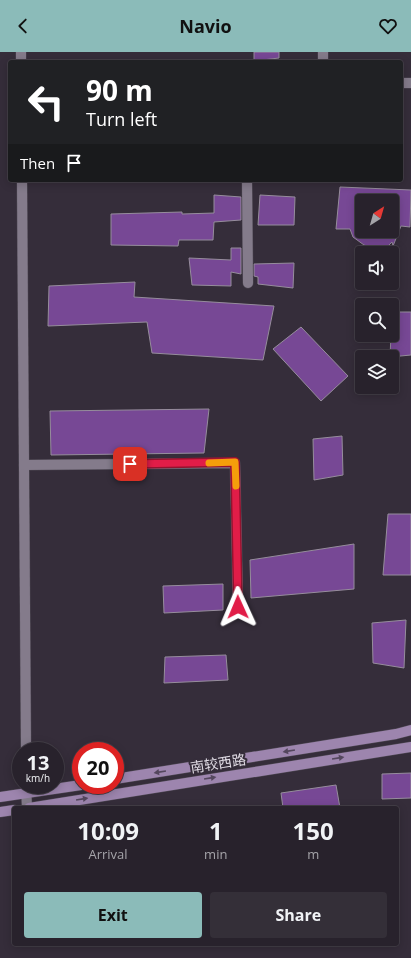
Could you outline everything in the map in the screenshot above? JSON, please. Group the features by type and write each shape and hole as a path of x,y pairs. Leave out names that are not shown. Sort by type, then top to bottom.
{"main road":[{"name":"南较西路","path":"124,778 396,734 411,730"},
{"name":"南较西路","path":"41,806 411,747"},
{"path":"0,797 12,793"},
{"path":"0,812 12,810"}],"street":[{"path":"22,182 26,742"},
{"path":"247,182 248,283"},
{"path":"24,466 235,462 238,607"},
{"path":"27,794 28,806"}],"building":[{"path":"254,52 279,52 279,58 254,60"},
{"path":"340,187 411,190 410,227 401,226 399,231 399,194 355,194 355,238 396,238 393,246 392,242 388,246 364,245 353,237 350,229 336,229"},
{"path":"214,195 241,197 241,220 214,222 213,240 179,240 178,246 111,245 111,214 182,212 182,214 214,213"},
{"path":"260,195 295,197 294,225 258,225"},
{"path":"231,248 241,248 241,274 231,272 231,286 192,285 189,258 231,260"},
{"path":"294,263 293,288 258,284 258,277 254,276 254,264"},
{"path":"135,282 134,297 274,306 263,360 152,353 147,322 48,326 49,286"},
{"path":"399,312 411,312 411,355 399,356 399,350 390,350 391,342 399,342"},
{"path":"301,327 348,376 321,401 273,349"},
{"path":"209,409 204,453 51,455 50,411"},
{"path":"342,436 343,475 314,480 313,439"},
{"path":"388,514 411,514 411,575 383,575"},
{"path":"354,544 354,589 251,598 250,560"},
{"path":"223,584 223,610 164,613 163,586"},
{"path":"406,620 404,668 373,663 372,623"},
{"path":"226,655 228,680 164,683 165,657"},
{"path":"411,773 411,798 382,799 382,774"},
{"path":"336,785 340,806 283,806 281,793"}],"slow traffic":[{"path":"209,463 235,462 236,486"}],"route":[{"path":"130,464 235,462 238,607"}]}
